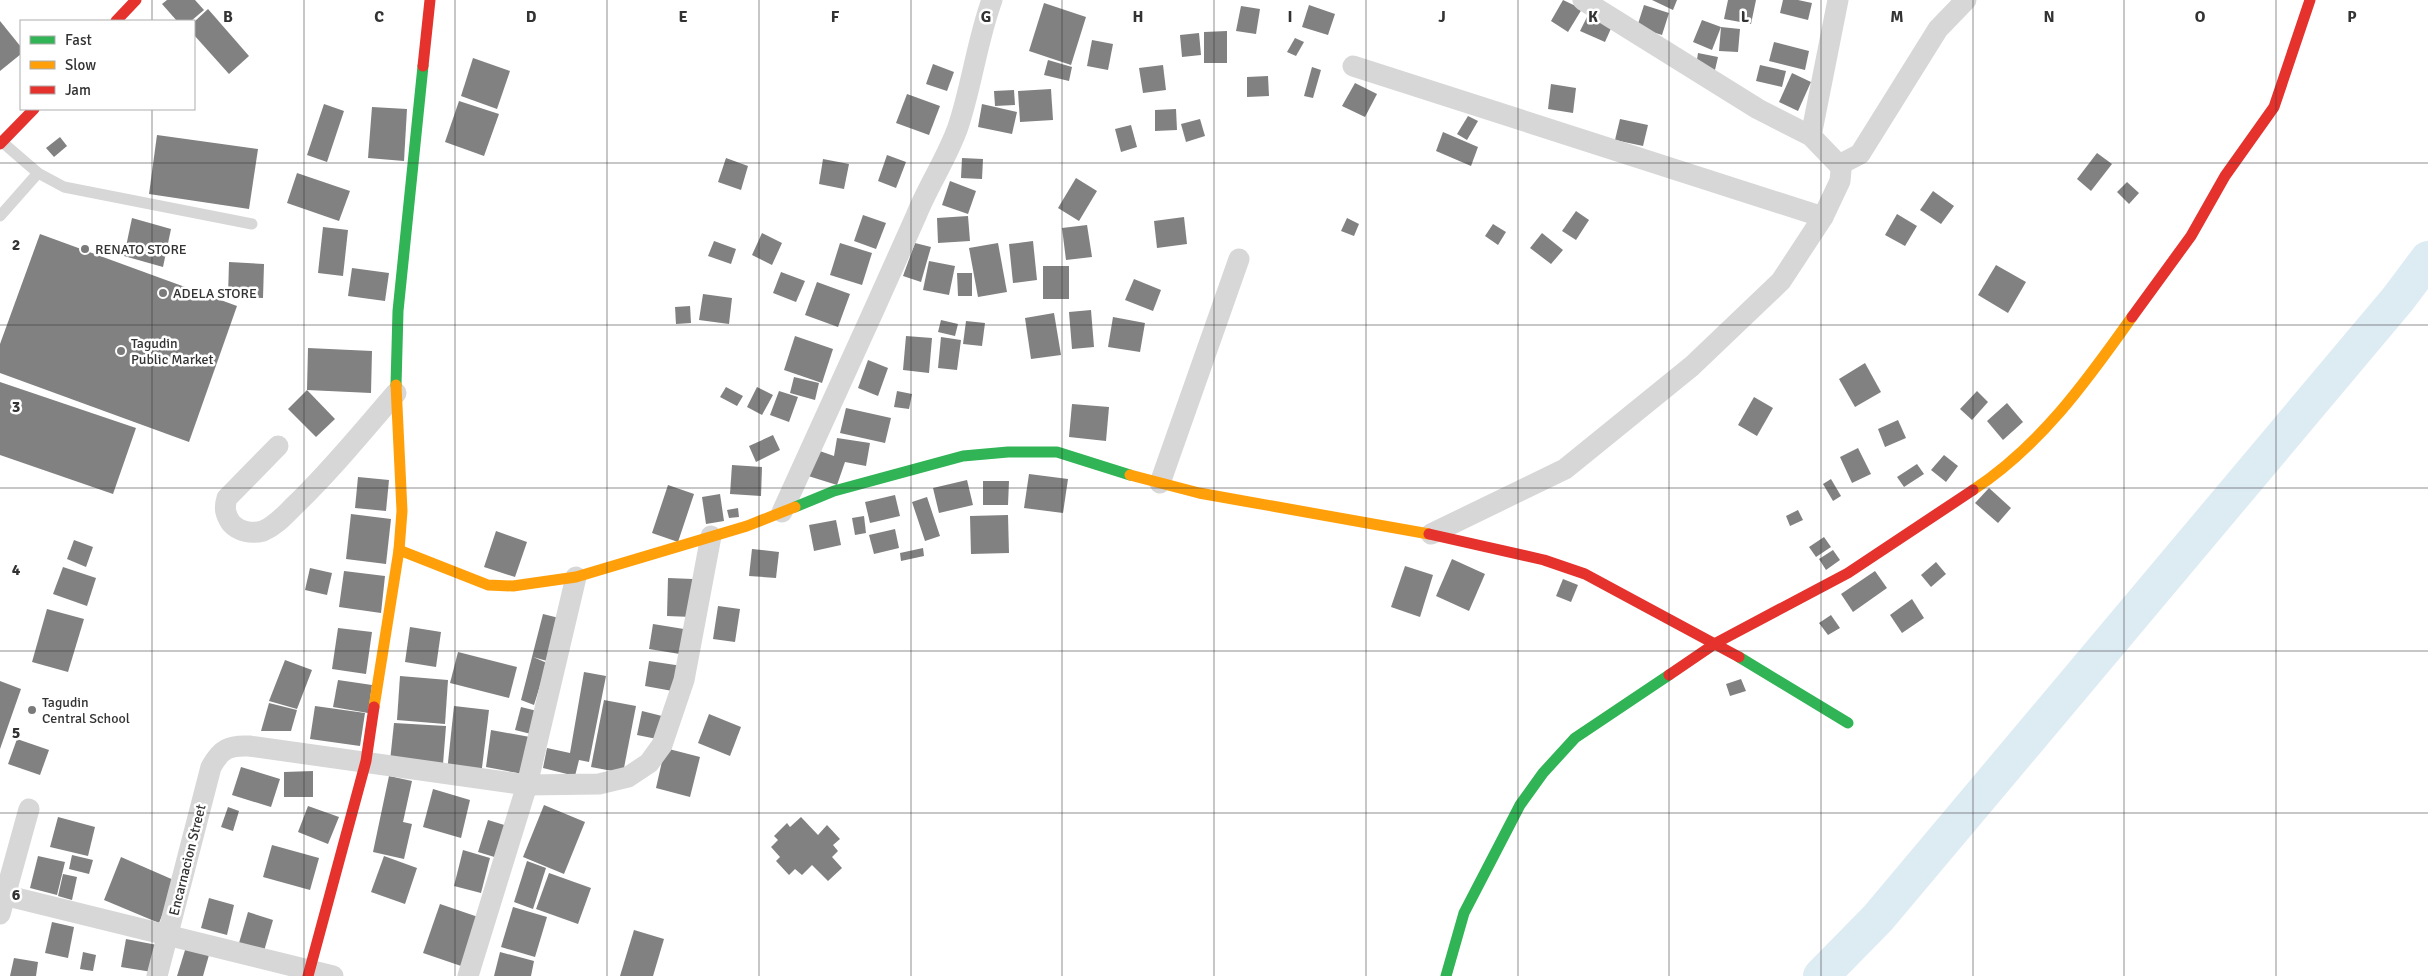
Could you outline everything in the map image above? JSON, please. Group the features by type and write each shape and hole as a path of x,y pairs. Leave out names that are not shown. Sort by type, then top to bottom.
{"main road":[{"path":"117,20 136,0"},
{"path":"309,973 366,761 400,550 402,511 396,393 398,311 430,0"},
{"path":"1446,976 1464,914 1520,806 1543,773 1576,738 1716,643 1848,573 1990,479 2042,434 2087,380 2191,236 2225,176 2274,107 2310,0"},
{"path":"1,143 33,110"},
{"path":"400,550 488,586 513,586 576,578 747,526 834,491 894,473 963,456 1008,452 1057,452 1109,470 1199,493 1430,534 1544,560 1584,574 1716,643 1848,723"}],"street":[{"path":"782,512 873,314 920,206 957,129 975,67 981,30 992,0"},
{"path":"1430,534 1565,470 1692,366 1781,281 1822,217 1840,180 1839,165 1812,136 1758,109 1583,0"},
{"path":"1812,136 1838,0"},
{"path":"1839,165 1860,154 1938,30 1966,0"},
{"path":"1353,66 1822,217"},
{"path":"1160,483 1239,258"},
{"path":"278,446 228,498 224,507 227,516 239,530 249,532 262,531 275,524 309,492 396,393"},
{"path":"366,761 528,784 599,784 628,777 649,763 662,745 684,680 711,536"},
{"path":"468,976 528,784 576,578"},
{"name":"Encarnacion Street","path":"157,976 211,767 224,748 235,745 249,746 366,761"},
{"path":"29,809 2,905 168,936 309,973 334,976"}],"lane":[{"path":"1,143 38,173 64,187 252,224"},
{"path":"0,216 38,173"}],"building":[{"path":"167,0 195,0 204,10 192,20 176,20 162,4"},
{"path":"1563,0 1582,9 1568,32 1551,21"},
{"path":"1652,0 1677,0 1673,10"},
{"path":"1728,0 1756,0 1751,24 1724,19"},
{"path":"1783,0 1798,0 1812,3 1808,20 1780,13"},
{"path":"1044,3 1086,17 1071,65 1029,51"},
{"path":"1309,5 1335,14 1328,35 1302,27"},
{"path":"1644,5 1669,13 1662,35 1637,27"},
{"path":"1241,6 1260,9 1256,34 1236,31"},
{"path":"208,9 249,56 229,74 195,36 195,21"},
{"path":"1589,13 1613,24 1605,42 1580,31"},
{"path":"1702,20 1721,27 1712,50 1693,42"},
{"path":"0,21 20,46 20,55 0,71"},
{"path":"1721,27 1740,29 1738,52 1719,51"},
{"path":"1227,31 1227,63 1204,63 1204,32"},
{"path":"1199,33 1201,55 1182,57 1180,35"},
{"path":"1295,38 1304,42 1296,56 1287,52"},
{"path":"1092,40 1113,44 1108,70 1087,66"},
{"path":"1774,42 1809,51 1805,70 1769,61"},
{"path":"1698,53 1718,57 1715,70 1696,66"},
{"path":"473,58 510,71 497,109 461,96"},
{"path":"1048,60 1072,67 1069,81 1044,75"},
{"path":"933,64 954,72 947,91 926,84"},
{"path":"1163,65 1166,90 1143,93 1139,68"},
{"path":"1760,65 1786,71 1782,87 1756,81"},
{"path":"1312,67 1321,70 1313,98 1304,96"},
{"path":"1792,73 1811,82 1798,111 1779,102"},
{"path":"1268,76 1269,96 1247,97 1247,77"},
{"path":"1355,83 1377,94 1365,117 1342,106"},
{"path":"1551,84 1576,88 1573,113 1548,109"},
{"path":"1051,89 1053,120 1020,122 1018,91"},
{"path":"1014,90 1015,105 995,106 994,91"},
{"path":"907,94 940,106 929,135 896,123"},
{"path":"459,101 499,114 484,156 445,142"},
{"path":"324,104 344,111 327,162 307,155"},
{"path":"982,104 1017,112 1012,134 978,127"},
{"path":"372,107 407,109 404,161 368,158"},
{"path":"1176,109 1177,130 1155,131 1155,110"},
{"path":"1468,116 1478,121 1467,140 1457,134"},
{"path":"1200,119 1205,136 1186,142 1181,124"},
{"path":"1620,119 1648,125 1643,146 1615,140"},
{"path":"1131,125 1137,147 1121,152 1115,129"},
{"path":"1443,132 1478,147 1471,166 1436,151"},
{"path":"157,135 258,149 249,209 149,194"},
{"path":"60,137 67,146 54,157 46,148"},
{"path":"2097,153 2112,164 2091,191 2077,179"},
{"path":"887,155 906,162 896,188 878,181"},
{"path":"726,158 748,166 741,190 718,182"},
{"path":"962,158 983,159 982,179 961,178"},
{"path":"823,159 849,164 844,189 819,184"},
{"path":"297,173 350,191 339,221 287,203"},
{"path":"1076,178 1097,191 1079,221 1058,208"},
{"path":"950,181 976,191 968,214 942,205"},
{"path":"2127,182 2139,193 2129,204 2117,192"},
{"path":"1933,191 1954,206 1941,224 1920,210"},
{"path":"1576,211 1589,220 1576,240 1562,231"},
{"path":"1897,214 1917,226 1905,246 1885,235"},
{"path":"863,215 886,223 876,249 854,241"},
{"path":"968,216 970,241 938,243 937,218"},
{"path":"1184,217 1187,244 1157,248 1154,221"},
{"path":"132,218 171,229 163,267 124,256"},
{"path":"1347,218 1359,224 1354,236 1341,231"},
{"path":"1493,224 1506,232 1498,245 1485,236"},
{"path":"1087,225 1092,257 1066,260 1062,228"},
{"path":"323,227 348,230 343,276 318,273"},
{"path":"762,233 782,243 772,265 752,255"},
{"path":"1542,233 1563,250 1551,264 1530,248"},
{"path":"40,234 237,306 189,442 0,373 0,344"},
{"path":"714,241 736,249 731,264 708,256"},
{"path":"1033,241 1037,280 1013,283 1009,244"},
{"path":"840,243 872,253 862,285 830,275"},
{"path":"915,243 931,247 921,282 903,276"},
{"path":"998,243 1007,292 978,297 969,248"},
{"path":"929,261 955,266 949,295 923,290"},
{"path":"229,262 264,264 263,298 228,297"},
{"path":"1996,265 2026,282 2008,313 1978,295"},
{"path":"1043,266 1069,266 1069,299 1043,299"},
{"path":"352,268 389,273 385,301 348,296"},
{"path":"781,272 805,281 796,302 773,293"},
{"path":"957,273 972,273 972,296 958,296"},
{"path":"1134,279 1161,290 1153,311 1125,300"},
{"path":"817,282 850,294 838,327 805,315"},
{"path":"703,294 732,298 729,324 699,320"},
{"path":"690,306 691,323 676,324 675,307"},
{"path":"1091,310 1094,347 1072,349 1069,312"},
{"path":"1054,313 1061,355 1031,359 1025,318"},
{"path":"1113,317 1145,323 1140,352 1108,347"},
{"path":"941,320 958,324 955,336 938,332"},
{"path":"966,321 985,323 982,346 963,344"},
{"path":"795,336 833,349 822,383 784,370"},
{"path":"906,336 932,338 929,373 903,370"},
{"path":"941,337 961,340 957,370 938,368"},
{"path":"308,348 372,351 371,393 307,390"},
{"path":"868,360 888,368 878,396 858,388"},
{"path":"1865,363 1881,392 1855,407 1839,379"},
{"path":"794,377 819,383 815,400 790,393"},
{"path":"0,382 136,428 113,494 0,455"},
{"path":"726,387 743,396 737,406 720,397"},
{"path":"757,387 773,395 762,415 747,407"},
{"path":"307,390 335,419 316,437 288,409"},
{"path":"779,391 798,397 789,422 770,415"},
{"path":"897,391 912,394 909,409 894,407"},
{"path":"1977,391 1988,402 1972,420 1960,409"},
{"path":"1754,397 1773,408 1757,436 1738,425"},
{"path":"2007,403 2023,422 2003,440 1987,421"},
{"path":"1072,404 1109,407 1106,441 1069,437"},
{"path":"846,408 891,418 885,443 840,433"},
{"path":"1898,420 1906,438 1885,447 1878,429"},
{"path":"773,435 780,450 756,462 749,446"},
{"path":"837,438 870,443 866,466 845,462 837,485 805,475 814,449 834,456"},
{"path":"1858,448 1871,474 1852,483 1840,457"},
{"path":"1944,455 1958,466 1946,482 1931,470"},
{"path":"1917,464 1924,474 1904,487 1897,477"},
{"path":"732,465 762,467 761,496 730,494"},
{"path":"1029,474 1068,479 1063,513 1024,508"},
{"path":"358,477 389,480 386,511 355,508"},
{"path":"1831,479 1841,496 1833,501 1823,484"},
{"path":"967,480 973,505 939,513 933,488"},
{"path":"983,481 1009,481 1008,505 983,505"},
{"path":"668,485 694,494 678,542 652,533"},
{"path":"1989,488 2011,508 1998,523 1975,503"},
{"path":"720,494 724,521 706,524 702,497"},
{"path":"895,495 900,516 870,523 865,502"},
{"path":"927,497 940,536 925,541 912,502"},
{"path":"738,508 739,517 729,518 727,510"},
{"path":"1798,510 1803,520 1790,526 1786,516"},
{"path":"351,514 391,519 386,564 346,559"},
{"path":"1008,515 1009,553 971,554 970,516"},
{"path":"864,516 866,533 855,535 852,518"},
{"path":"836,520 841,545 814,551 809,525"},
{"path":"895,529 899,548 874,554 869,535"},
{"path":"496,531 527,542 515,577 484,567"},
{"path":"1824,537 1831,547 1816,557 1809,547"},
{"path":"74,540 93,547 86,567 67,559"},
{"path":"923,548 924,556 901,561 900,553"},
{"path":"752,549 779,552 776,578 749,576"},
{"path":"1833,550 1840,560 1826,570 1819,559"},
{"path":"1452,559 1485,574 1469,611 1436,596"},
{"path":"1936,562 1946,574 1931,587 1921,575"},
{"path":"1405,566 1433,575 1420,617 1391,607"},
{"path":"63,567 96,578 87,606 53,594"},
{"path":"310,568 332,573 327,595 305,590"},
{"path":"344,571 385,576 381,613 339,607"},
{"path":"1875,571 1887,588 1853,612 1841,594"},
{"path":"668,578 693,579 692,617 667,616"},
{"path":"1563,579 1578,585 1571,602 1556,596"},
{"path":"1912,599 1924,618 1902,633 1890,615"},
{"path":"718,606 740,609 735,642 713,639"},
{"path":"47,609 84,619 68,672 32,662"},
{"path":"543,614 563,619 554,663 533,657 547,663 534,705 521,700"},
{"path":"1831,615 1840,628 1828,635 1819,623"},
{"path":"653,624 690,630 686,655 649,649"},
{"path":"410,627 441,632 436,667 405,662"},
{"path":"338,628 372,632 366,674 332,669"},
{"path":"458,652 517,667 509,698 450,683"},
{"path":"285,660 312,670 297,709 269,701"},
{"path":"649,661 682,666 678,692 645,686"},
{"path":"584,672 606,676 589,762 579,760 575,776 543,768 547,748 570,753"},
{"path":"400,676 448,680 445,724 397,720"},
{"path":"1741,679 1746,691 1730,696 1726,684"},
{"path":"338,680 372,685 368,713 333,707"},
{"path":"0,681 21,689 0,749"},
{"path":"604,700 636,706 623,773 591,767"},
{"path":"269,703 297,710 291,731 261,731"},
{"path":"315,706 365,713 360,746 310,739"},
{"path":"454,706 489,710 481,776 447,772"},
{"path":"521,707 537,711 531,734 515,730"},
{"path":"642,711 662,716 657,739 637,735"},
{"path":"709,714 741,727 730,756 698,743"},
{"path":"394,723 446,726 443,764 390,761"},
{"path":"491,730 530,737 523,774 486,767"},
{"path":"17,739 49,750 40,775 8,764"},
{"path":"665,748 700,757 690,797 656,788"},
{"path":"241,767 280,779 271,807 232,795"},
{"path":"313,771 313,797 284,797 284,772"},
{"path":"389,776 412,781 403,822 412,824 404,859 373,852"},
{"path":"433,789 470,800 461,838 423,827"},
{"path":"544,805 585,822 564,874 523,857"},
{"path":"308,806 339,817 328,844 298,832"},
{"path":"228,807 239,811 233,831 221,827"},
{"path":"58,817 95,827 88,856 50,847"},
{"path":"801,817 818,835 827,825 840,839 833,845 838,851 832,857 842,868 828,881 812,865 802,875 795,869 789,875 776,861 780,857 771,847 778,840 774,836 787,823 790,827"},
{"path":"488,820 511,827 501,859 478,852"},
{"path":"272,845 319,858 310,890 263,877"},
{"path":"463,850 490,858 481,893 454,886"},
{"path":"72,855 93,860 89,874 69,869"},
{"path":"38,856 65,862 57,895 30,888"},
{"path":"384,856 417,868 405,904 371,892"},
{"path":"121,857 176,881 159,923 104,900"},
{"path":"527,861 546,868 533,909 514,902"},
{"path":"549,873 591,888 578,924 536,909"},
{"path":"63,874 77,877 72,900 58,896"},
{"path":"209,898 234,905 227,935 201,928"},
{"path":"440,904 484,919 467,968 423,953"},
{"path":"513,907 547,917 535,957 501,947"},
{"path":"248,912 273,920 264,951 239,943"},
{"path":"52,922 74,927 68,958 45,953"},
{"path":"634,930 664,939 653,976 620,976"},
{"path":"126,939 157,945 152,972 121,967"},
{"path":"186,947 209,955 203,976 177,976"},
{"path":"83,952 96,955 93,971 80,969"},
{"path":"500,952 534,961 531,976 494,976"},
{"path":"14,958 38,962 36,976 10,976"}],"waterway":[{"path":"1821,976 1878,918 2398,299 2428,259"}],"traffic: fast":[{"path":"396,385 398,311 423,66"},
{"path":"795,507 834,491 963,456 1008,452 1057,452 1130,475"},
{"path":"1739,657 1848,723"},
{"path":"1446,976 1464,913 1520,805 1543,773 1575,738 1669,675"}],"traffic: slow":[{"path":"1973,490 2020,454 2041,433 2079,389 2132,317"},
{"path":"374,707 399,550 402,511 396,385"},
{"path":"1130,475 1199,493 1429,534"},
{"path":"399,550 488,585 513,586 576,577 747,526 795,507"}],"traffic: jam":[{"path":"117,20 136,0"},
{"path":"423,66 430,0"},
{"path":"2132,317 2191,236 2225,176 2274,107 2310,0"},
{"path":"0,144 33,110"},
{"path":"1669,675 1716,643 1848,573 1973,490"},
{"path":"1429,534 1544,560 1585,574 1739,657"},
{"path":"308,976 366,761 374,707"}],"place":[{"name":"RENATO STORE","path":"85,249"},
{"name":"ADELA STORE","path":"163,293"},
{"name":"Tagudin Public Market","path":"121,351"},
{"name":"Tagudin Central School","path":"32,710"}]}
